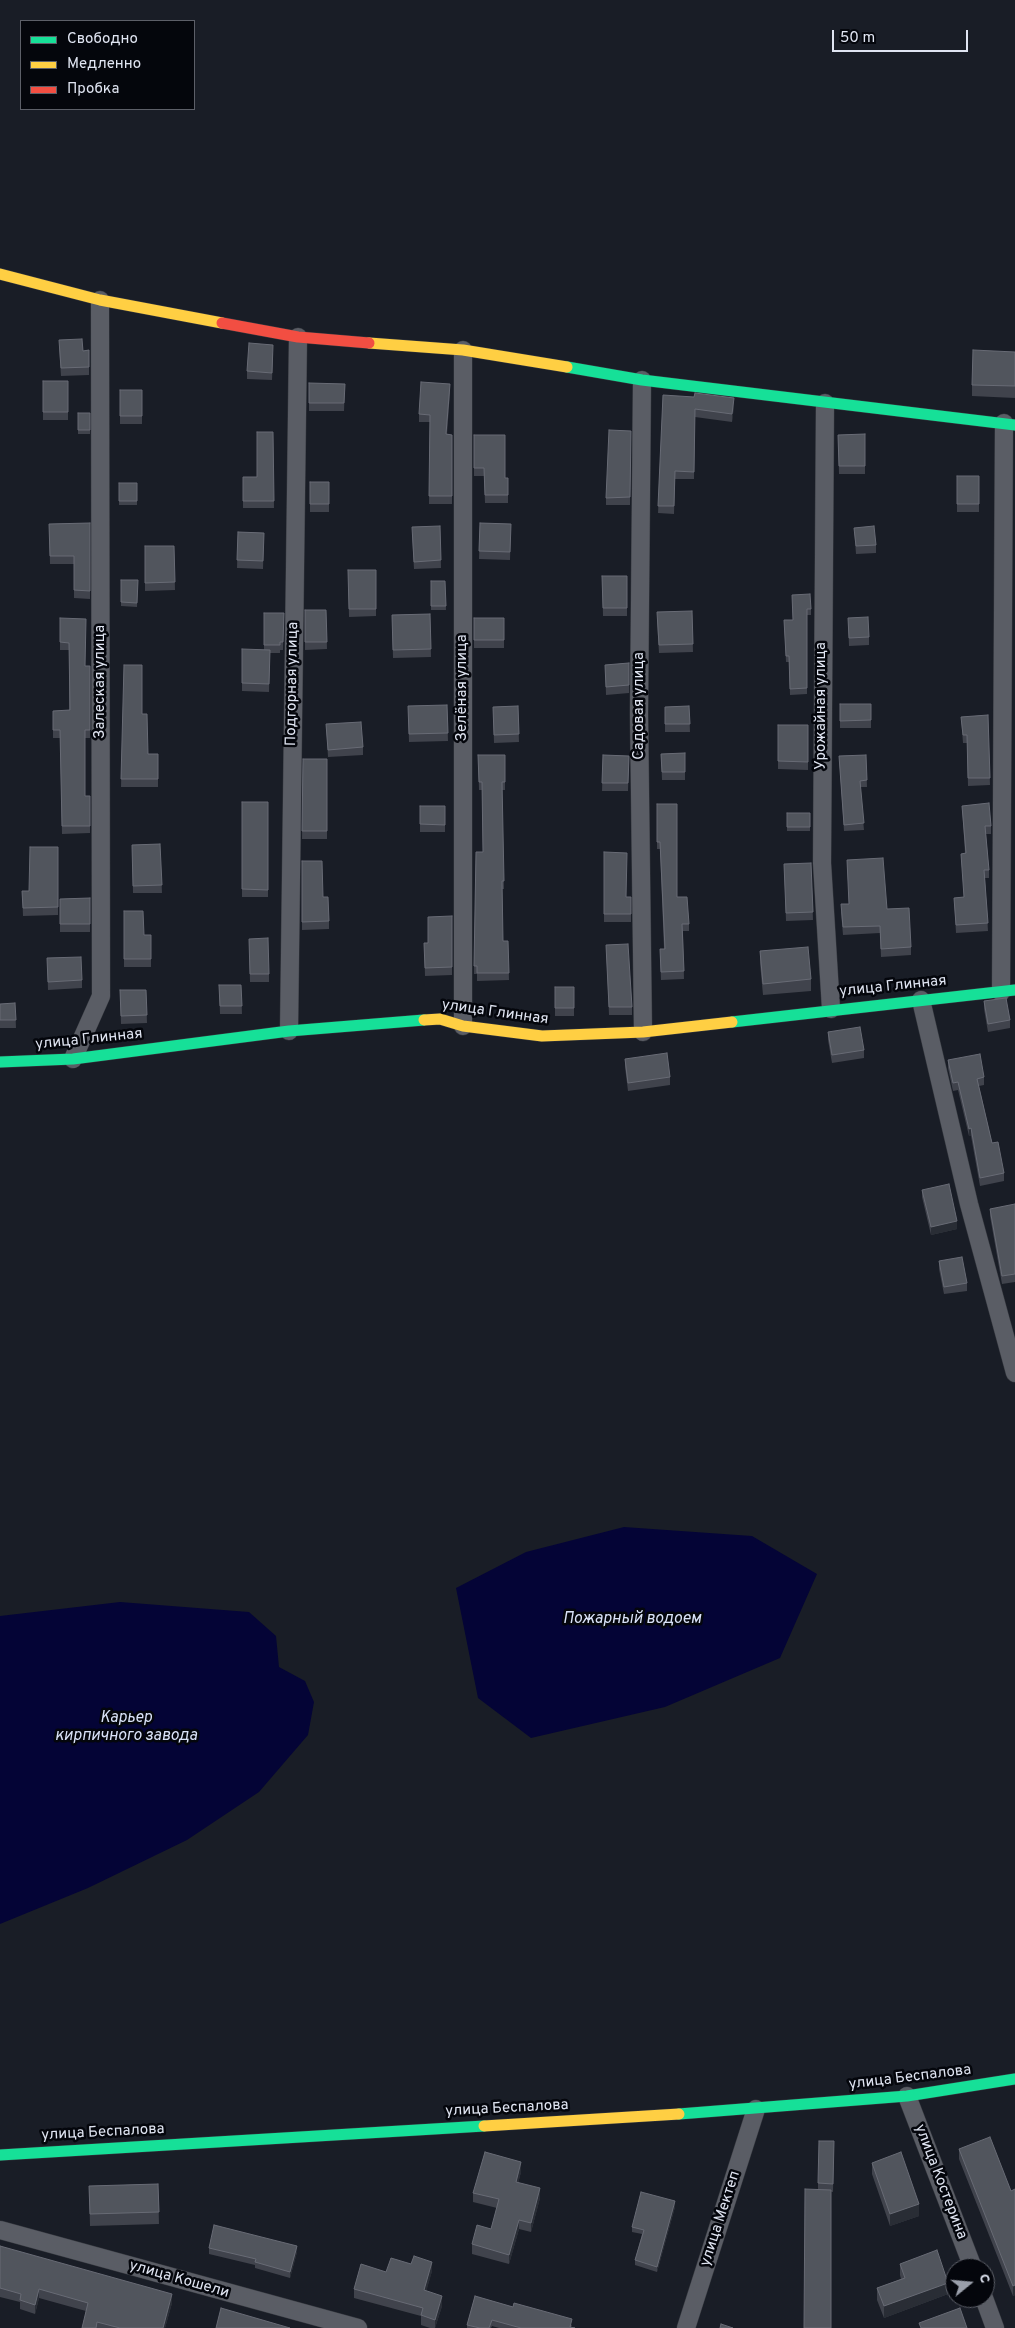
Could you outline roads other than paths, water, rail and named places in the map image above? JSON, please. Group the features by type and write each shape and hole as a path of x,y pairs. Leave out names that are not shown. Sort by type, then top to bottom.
{"street":[{"path":"0,274 100,300 298,336 463,350 642,380 825,404 1009,424 1008,991"},
{"name":"Залеская улица","path":"73,1059 101,996 100,300"},
{"name":"Подгорная улица","path":"289,1031 298,336"},
{"name":"Зелёная улица","path":"463,350 463,1026"},
{"name":"Садовая улица","path":"642,380 639,713 643,1032"},
{"name":"Урожайная улица","path":"825,404 822,863 831,1009"},
{"name":"улица Глинная","path":"0,1062 73,1059 289,1031 440,1019 463,1026 542,1036 643,1032 831,1009 1008,991"},
{"path":"921,1000 969,1204 1015,1373"},
{"name":"улица Беспалова","path":"0,2155 756,2109 907,2096 1015,2079"},
{"name":"улица Костерина","path":"907,2096 968,2258"},
{"name":"улица Мектеп","path":"686,2328 756,2109"},
{"name":"улица Кошели","path":"0,2230 358,2328"},
{"path":"988,2308 995,2328"}],"water":[{"name":"Пожарный водоем","path":"624,1527 752,1536 817,1574 780,1658 665,1707 531,1738 478,1698 456,1588 526,1552"},
{"name":"Карьер кирпичного завода","path":"120,1602 249,1612 276,1636 279,1667 305,1681 314,1702 308,1735 259,1792 187,1840 88,1888 0,1924 0,1616"}]}
